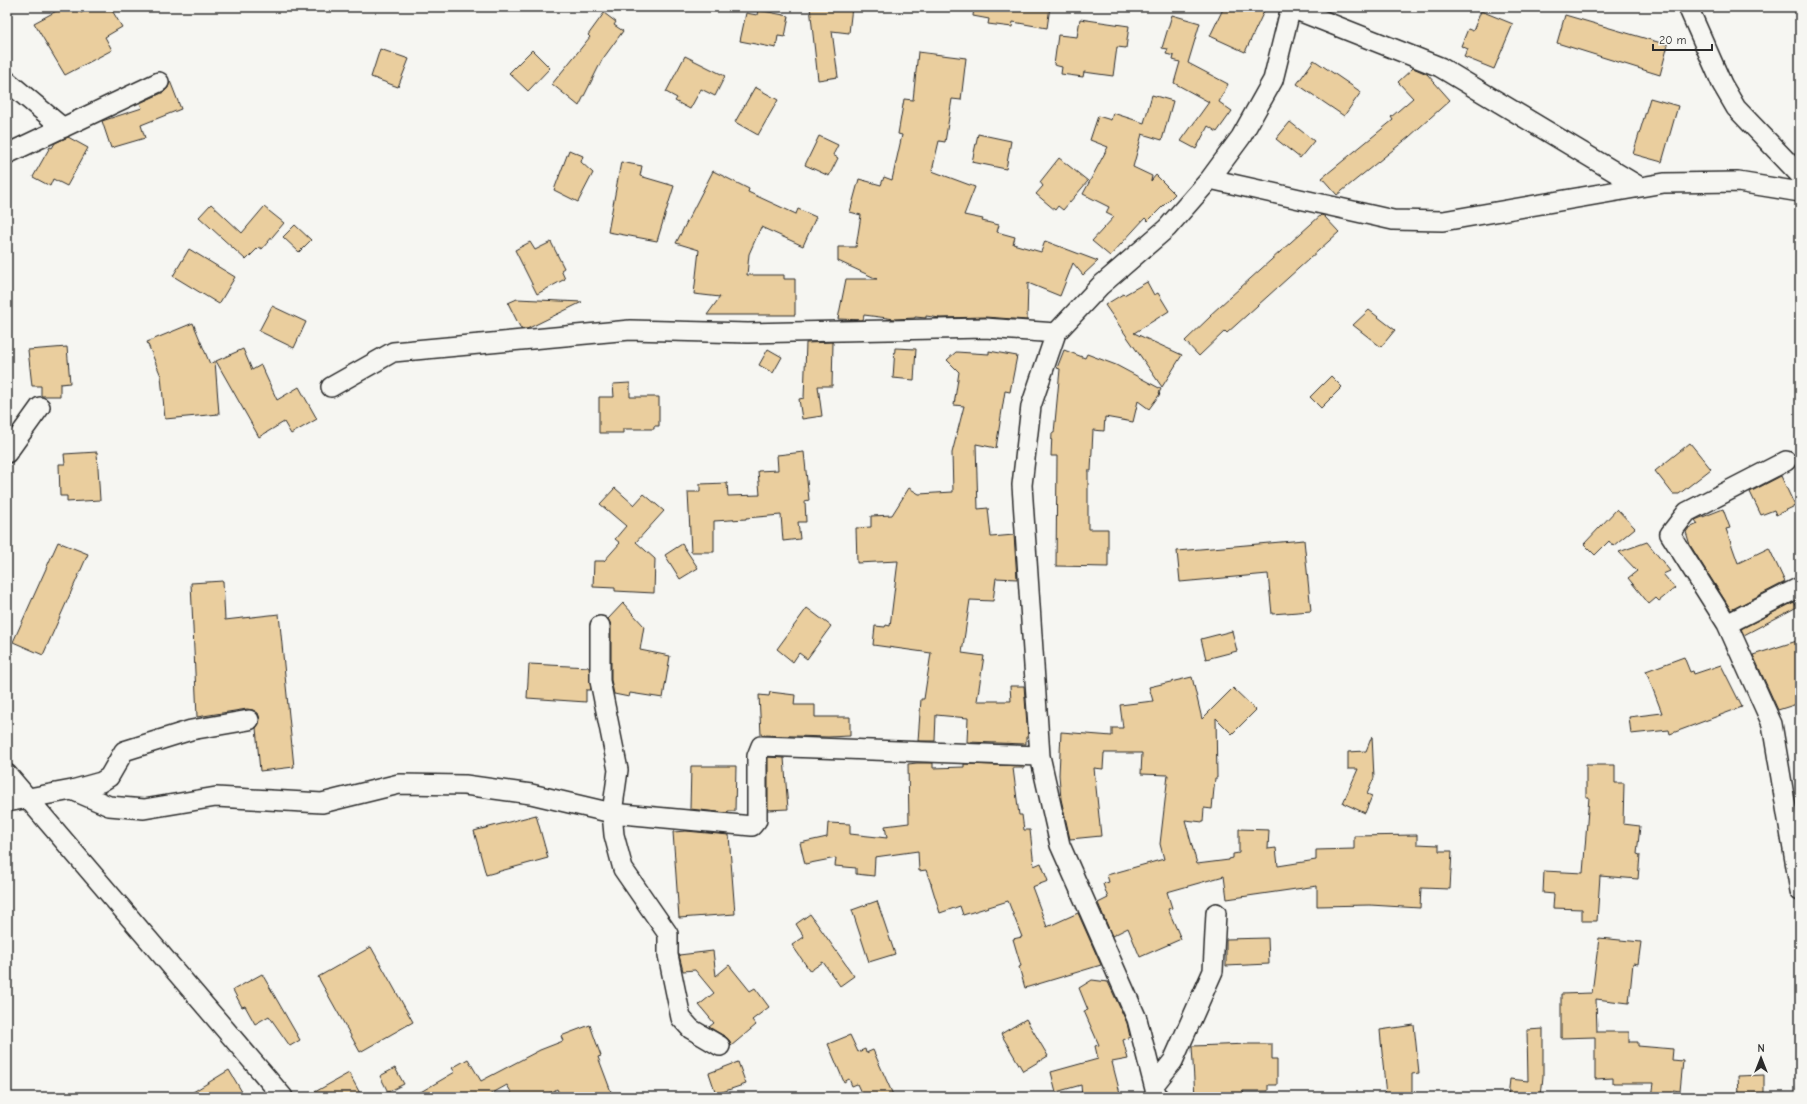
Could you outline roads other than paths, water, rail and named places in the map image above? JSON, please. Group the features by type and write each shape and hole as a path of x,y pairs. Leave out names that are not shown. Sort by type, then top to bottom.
{"street":[{"path":"1155,1091 1137,1018 1060,845 1040,756 1022,485 1031,406 1056,333 1100,286 1167,228 1210,179 1241,137 1273,80 1291,7 1440,67 1640,187"},
{"path":"1688,7 1722,84 1736,108 1800,175"},
{"path":"7,81 63,128"},
{"path":"7,154 159,82"},
{"path":"1210,179 1393,220 1443,221 1664,183 1738,182 1800,192"},
{"path":"331,387 393,352 630,330 748,333 985,328 1056,333"},
{"path":"7,453 40,407"},
{"path":"1786,461 1687,512 1670,534 1727,624 1772,724 1800,892"},
{"path":"1727,624 1800,587"},
{"path":"600,626 600,681 618,770 612,813 614,834 623,869 668,934 668,955 681,1018 691,1029 720,1046"},
{"path":"7,802 27,797 72,790 101,782 109,777 124,751 191,730 249,720"},
{"path":"72,790 109,806 144,809 216,797 322,803 399,784 465,785 531,794 612,813 752,826 757,820 757,756 761,746 1040,756"},
{"path":"7,774 283,1097"},
{"path":"1155,1091 1173,1060 1213,971 1216,913"}]}
